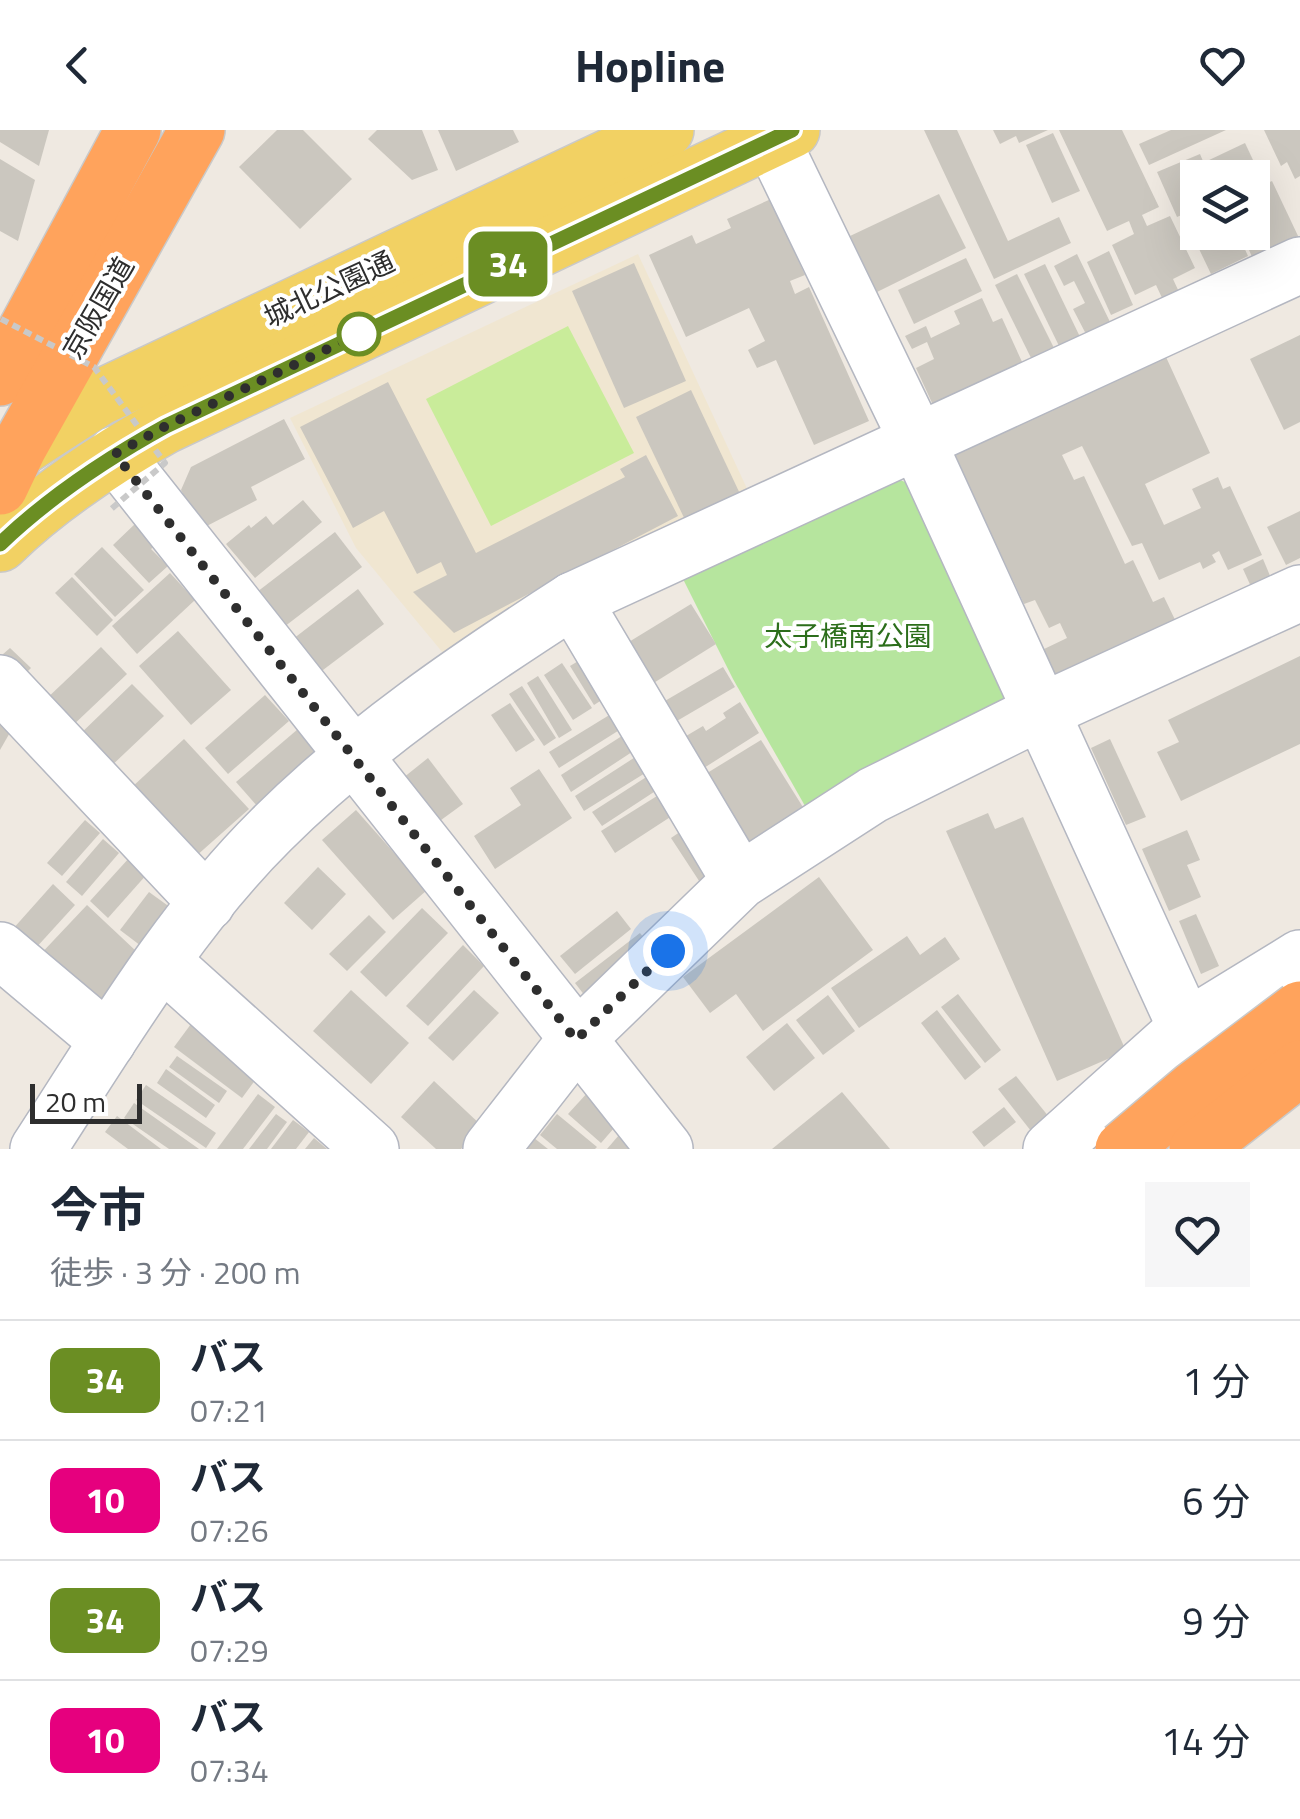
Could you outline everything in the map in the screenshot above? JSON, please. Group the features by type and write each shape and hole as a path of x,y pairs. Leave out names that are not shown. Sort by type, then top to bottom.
{"highway":[{"name":"京阪国道","path":"0,378 133,130"},
{"name":"京阪国道","path":"6,466 198,130"},
{"path":"1123,1149 1194,1089 1300,1010"},
{"path":"1224,1148 1300,1068"}],"main road":[{"name":"城北公園通","path":"6,466 100,398 666,130"},
{"name":"城北公園通","path":"0,544 115,454 183,418 777,133"}],"street":[{"path":"777,133 1186,1028 1224,1148 1300,1100"},
{"path":"38,1149 163,962 270,830 462,670 573,600 1300,264"},
{"path":"115,454 664,1149"},
{"path":"490,1149 576,1040 740,881 872,795 1040,712 1300,593"},
{"path":"573,600 740,881"},
{"path":"0,683 207,903"},
{"path":"0,950 108,1041"},
{"path":"1051,1149 1186,1028 1300,958"},
{"path":"163,962 371,1149"}],"path":[{"path":"1,319 94,367 164,463 110,510"}],"shaded area":[{"path":"638,254 750,495 566,584 443,653 356,548 290,418"}],"green space":[{"path":"568,326 634,453 491,526 426,399"},
{"name":"太子橋南公園","path":"895,478 910,484 1010,696 809,813 733,679 683,579"}],"building":[{"path":"0,130 49,130 39,166 0,142"},
{"path":"277,130 303,130 352,179 300,229 239,167"},
{"path":"377,130 422,130 438,170 412,180 368,139"},
{"path":"438,130 513,130 519,142 456,171"},
{"path":"924,130 957,130 1008,241 1059,217 1071,243 994,279"},
{"path":"993,130 1048,130 1019,143 1016,136 1000,144"},
{"path":"1059,130 1122,130 1159,207 1142,215 1147,226 1170,216 1180,237 1180,250 1186,250 1195,268 1173,279 1179,292 1163,300 1156,285 1135,295 1112,245 1134,234 1129,221 1107,231"},
{"path":"1171,130 1226,130 1149,165 1139,144"},
{"path":"1264,130 1300,130 1300,176 1295,179 1287,162 1281,166"},
{"path":"1053,133 1080,191 1052,203 1026,145"},
{"path":"1245,143 1253,160 1209,160"},
{"path":"0,159 35,180 18,241 0,231"},
{"path":"1180,162 1180,216 1177,217 1157,172"},
{"path":"1270,182 1299,238 1253,259 1249,250 1270,250"},
{"path":"939,194 966,248 877,292 850,236"},
{"path":"771,199 805,275 790,281 795,294 809,287 869,421 814,445 776,360 757,368 748,350 765,341 749,308 686,337 649,255 692,235 696,244 731,228 727,219"},
{"path":"1200,250 1245,250 1248,256 1211,274"},
{"path":"1109,251 1133,305 1111,315 1087,262"},
{"path":"1077,254 1111,324 1087,336 1073,309 1085,303 1074,281 1064,286 1054,266"},
{"path":"966,258 982,291 914,324 898,290"},
{"path":"634,263 686,381 624,408 572,291"},
{"path":"1045,264 1081,339 1061,350 1024,274"},
{"path":"1017,274 1056,352 1033,362 995,285"},
{"path":"982,298 993,322 1002,318 1023,364 933,405 916,368 934,359 927,342 912,349 905,336 926,326 931,338 960,324 954,311"},
{"path":"1300,335 1300,422 1284,430 1250,359"},
{"path":"1166,357 1210,453 1145,484 1164,525 1201,508 1192,489 1218,477 1223,489 1230,486 1262,555 1228,570 1219,551 1212,555 1216,562 1203,569 1200,562 1159,580 1142,543 1132,546 1082,446 1062,455 1074,480 1084,476 1125,564 1133,560 1153,602 1164,597 1180,630 1072,680 1054,673 1042,650 1067,638 1060,623 1049,628 1035,600 1024,604 954,455"},
{"path":"388,382 476,553 625,477 620,469 646,455 678,516 454,633 413,592 447,575 441,562 417,574 384,511 353,528 300,427"},
{"path":"691,390 742,498 687,524 636,417"},
{"path":"284,419 305,459 251,487 257,500 201,529 181,490 191,467"},
{"path":"303,500 322,522 255,578 226,544 266,516 273,525"},
{"path":"1300,511 1300,558 1286,565 1267,527"},
{"path":"136,523 157,544 151,549 168,566 149,583 113,545"},
{"path":"335,532 362,567 284,627 257,592"},
{"path":"102,547 144,590 115,617 74,574"},
{"path":"1263,559 1273,583 1253,591 1243,569"},
{"path":"170,573 195,600 137,654 112,626"},
{"path":"72,577 113,620 97,636 55,593"},
{"path":"358,589 384,624 319,673 293,639"},
{"path":"691,604 716,644 644,689 619,648"},
{"path":"178,631 231,690 191,725 139,666"},
{"path":"101,647 127,674 69,729 43,702"},
{"path":"10,648 31,668 23,676 2,655"},
{"path":"590,654 614,692 594,705 570,666"},
{"path":"1300,656 1300,744 1181,801 1157,752 1179,742 1168,720"},
{"path":"562,663 592,708 573,720 544,675"},
{"path":"723,667 735,687 670,725 658,705"},
{"path":"538,676 572,730 559,738 527,683"},
{"path":"132,684 164,716 107,770 76,738"},
{"path":"522,686 556,738 544,746 509,694"},
{"path":"265,695 289,721 228,774 205,748"},
{"path":"740,702 759,733 696,773 676,742 703,726 706,731 726,718 723,713"},
{"path":"510,703 535,740 516,752 491,715"},
{"path":"611,714 621,729 559,768 549,752"},
{"path":"0,715 12,729 0,750"},
{"path":"298,729 318,751 264,814 236,782"},
{"path":"625,734 635,750 571,792 561,775"},
{"path":"184,739 249,809 195,857 131,788"},
{"path":"1110,739 1146,817 1126,825 1091,748"},
{"path":"761,740 811,820 748,858 699,778"},
{"path":"640,754 650,770 584,811 575,796"},
{"path":"428,758 463,804 437,823 403,778"},
{"path":"539,769 572,818 495,869 474,836 521,805 510,788"},
{"path":"651,774 660,788 602,826 592,812"},
{"path":"665,791 678,812 615,853 601,831"},
{"path":"356,810 427,890 393,920 322,840"},
{"path":"988,813 995,829 1023,817 1126,1051 1057,1081 946,831"},
{"path":"85,820 100,833 62,876 47,863"},
{"path":"690,825 724,877 705,890 671,838"},
{"path":"1187,830 1200,860 1187,865 1201,897 1169,911 1142,849"},
{"path":"103,839 119,853 82,896 66,882"},
{"path":"130,857 148,873 108,918 90,901"},
{"path":"318,867 346,894 312,930 284,903"},
{"path":"819,877 873,950 763,1031 736,994 710,1013 683,977"},
{"path":"53,884 75,905 34,950 12,930"},
{"path":"149,892 178,913 149,952 120,930"},
{"path":"87,905 137,952 102,1004 36,959"},
{"path":"422,908 448,933 386,997 360,972"},
{"path":"617,911 631,929 575,974 560,956"},
{"path":"1196,914 1219,966 1201,974 1179,921"},
{"path":"369,915 386,932 347,971 329,954"},
{"path":"640,933 657,955 592,1005 575,983"},
{"path":"907,936 920,955 945,937 960,959 859,1028 831,988"},
{"path":"463,945 484,966 428,1026 406,1006"},
{"path":"351,990 409,1043 371,1084 313,1031"},
{"path":"474,990 499,1013 453,1061 428,1038"},
{"path":"958,994 1001,1050 985,1063 941,1007"},
{"path":"828,995 855,1031 823,1055 796,1020"},
{"path":"937,1010 981,1067 965,1080 921,1023"},
{"path":"787,1023 815,1058 774,1091 746,1057"},
{"path":"191,1024 259,1075 242,1098 174,1047"},
{"path":"177,1056 227,1091 219,1103 169,1067"},
{"path":"166,1069 215,1105 206,1118 157,1083"},
{"path":"1016,1076 1049,1117 1031,1131 998,1089"},
{"path":"434,1081 482,1126 461,1149 436,1149 401,1117"},
{"path":"146,1085 216,1133 206,1148 136,1100"},
{"path":"589,1091 621,1120 601,1143 568,1114"},
{"path":"842,1092 890,1149 772,1149"},
{"path":"258,1094 275,1107 243,1149 217,1149"},
{"path":"134,1103 199,1149 169,1149 124,1118"},
{"path":"1004,1107 1016,1122 984,1147 972,1132"},
{"path":"276,1114 287,1122 267,1149 249,1149"},
{"path":"557,1114 597,1147 557,1149 540,1135"},
{"path":"117,1116 161,1149 128,1149 105,1132"},
{"path":"293,1120 309,1132 296,1149 271,1149"},
{"path":"529,1134 548,1149 523,1149"},
{"path":"619,1135 636,1149 607,1149"},
{"path":"314,1138 327,1149 305,1149"}],"bus line":[{"name":"34","path":"0,544 115,454 166,426 792,130"}],"route":[{"path":"359,334 115,454 576,1040 668,951"}]}
